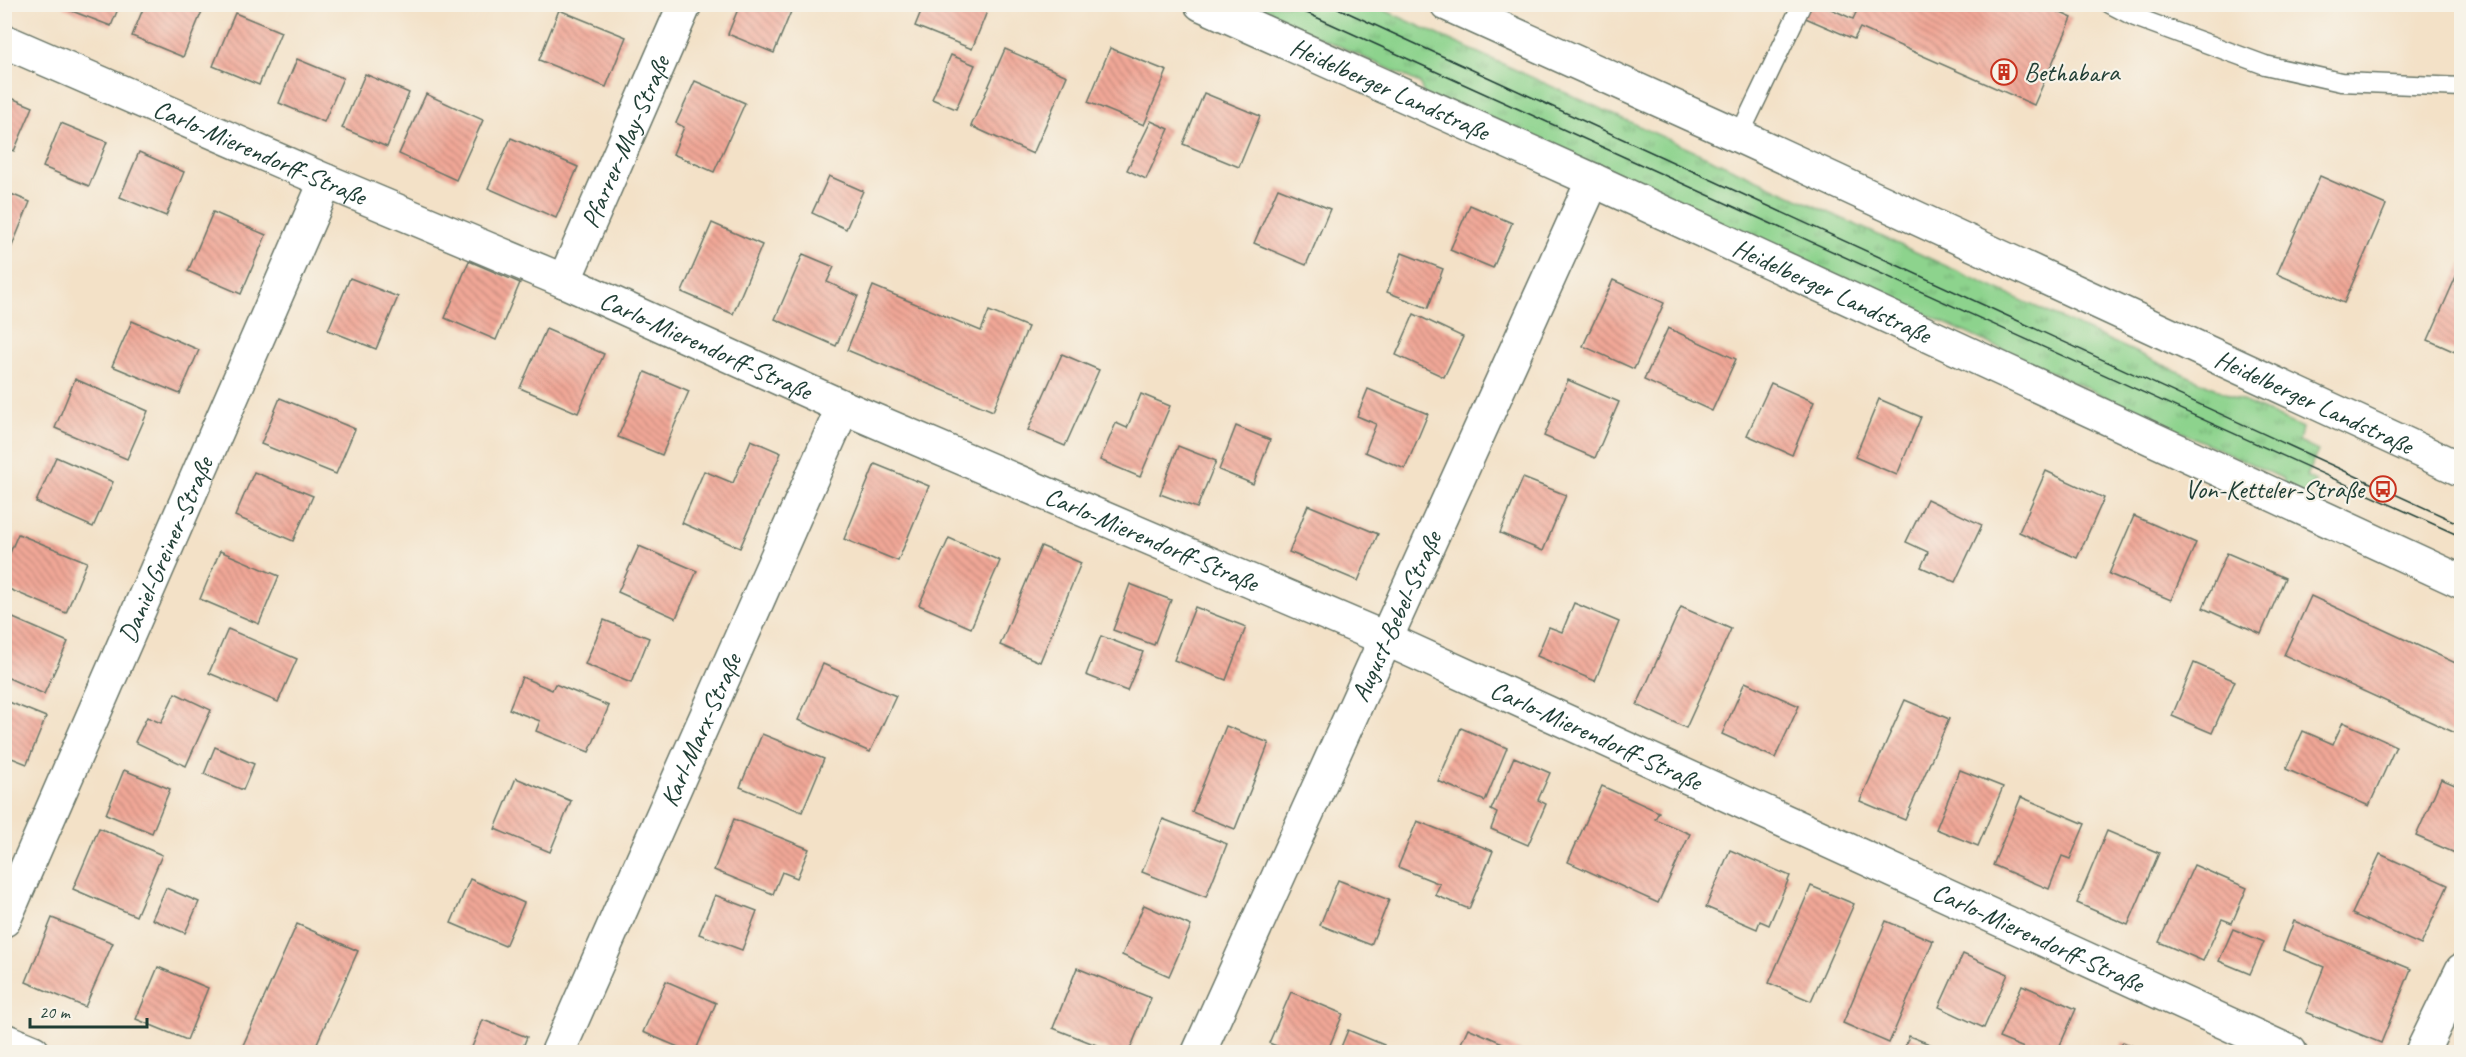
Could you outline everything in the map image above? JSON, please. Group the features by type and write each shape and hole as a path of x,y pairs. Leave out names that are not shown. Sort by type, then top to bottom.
{"street":[{"name":"Pfarrer-May-Straße","path":"564,281 686,4"},
{"name":"Heidelberger Landstraße","path":"1201,4 1593,180 2462,582"},
{"name":"Heidelberger Landstraße","path":"1447,4 1739,136 2462,470"},
{"name":"Carlo-Mierendorff-Straße","path":"4,41 326,181 564,281 843,407 1386,639 2290,1053"},
{"name":"August-Bebel-Straße","path":"1199,1053 1593,180"},
{"name":"Daniel-Greiner-Straße","path":"4,920 326,181"},
{"name":"Karl-Marx-Straße","path":"558,1053 843,407"},
{"path":"2422,1053 2462,970"},
{"path":"4,1040 33,1053"}],"lane":[{"path":"1739,136 1802,4"},
{"path":"2110,4 2135,17 2265,66 2341,82 2462,87"}],"green space":[{"path":"1249,5 1373,5 2302,428 2299,442 2318,451 2306,476 2316,481 2305,500 2283,490 2284,479 1849,279 1837,284 1424,96 1420,83"}],"building":[{"path":"65,4 120,4 111,26 64,8"},
{"path":"145,4 205,4 183,57 132,36"},
{"path":"740,4 782,4 792,9 774,53 728,34"},
{"path":"924,4 990,4 972,49 915,26"},
{"name":"Bethabara","path":"1806,4 1820,4 1853,19 1860,4 2041,4 2072,18 2034,105 1860,28 1854,39 1801,16"},
{"path":"559,10 626,37 606,87 539,60"},
{"path":"235,13 281,32 259,85 213,66"},
{"path":"1110,48 1167,71 1144,125 1088,102"},
{"path":"1005,49 1067,76 1033,154 971,126"},
{"path":"951,55 975,65 956,109 932,99"},
{"path":"297,59 343,78 324,122 279,103"},
{"path":"365,74 409,93 387,147 342,128"},
{"path":"695,81 745,103 714,172 673,154 684,127 676,123"},
{"path":"1204,93 1260,116 1239,167 1183,144"},
{"path":"426,94 483,120 456,180 399,154"},
{"path":"4,95 33,107 14,151 4,147"},
{"path":"1151,121 1169,129 1146,179 1127,170"},
{"path":"61,123 107,142 89,186 43,167"},
{"path":"511,138 578,167 556,218 488,188"},
{"path":"139,152 184,172 166,216 120,197"},
{"path":"829,176 863,191 846,229 812,213"},
{"path":"2320,176 2386,205 2344,303 2277,274"},
{"path":"1278,188 1330,209 1306,265 1254,243"},
{"path":"11,194 30,202 12,246 4,243 4,210"},
{"path":"1470,205 1512,223 1493,268 1450,250"},
{"path":"213,212 266,235 241,294 188,271"},
{"path":"712,223 762,245 733,314 682,292"},
{"path":"1402,253 1443,269 1428,308 1387,292"},
{"path":"803,254 834,267 827,282 858,296 836,346 775,319"},
{"path":"469,261 520,283 496,340 445,318"},
{"path":"2462,263 2462,355 2428,340"},
{"path":"350,278 398,297 376,349 328,330"},
{"path":"1613,280 1664,303 1634,369 1583,346"},
{"path":"873,286 981,331 989,311 1028,327 993,411 847,350"},
{"path":"1414,314 1463,337 1444,377 1396,355"},
{"path":"132,321 199,350 180,394 112,366"},
{"path":"1668,328 1736,359 1712,411 1644,380"},
{"path":"546,329 604,354 578,413 520,388"},
{"path":"1062,354 1099,370 1065,446 1028,430"},
{"path":"645,372 689,391 662,455 618,437"},
{"path":"75,379 148,411 127,459 55,428"},
{"path":"1568,380 1619,402 1595,458 1544,436"},
{"path":"1771,383 1814,402 1792,455 1747,435"},
{"path":"1368,389 1428,414 1405,469 1365,452 1376,424 1357,416"},
{"path":"1141,394 1170,406 1140,477 1100,460 1116,423 1127,428"},
{"path":"280,398 355,429 336,474 261,444"},
{"path":"1879,399 1921,417 1897,475 1855,457"},
{"path":"1236,426 1270,440 1253,484 1219,470"},
{"path":"751,440 781,453 740,548 682,523 704,471 733,483"},
{"path":"1178,446 1216,461 1197,508 1160,494"},
{"path":"56,457 113,482 93,527 36,502"},
{"path":"875,464 929,486 898,561 844,539"},
{"path":"2046,471 2104,498 2077,558 2019,532"},
{"path":"254,472 313,496 293,541 235,516"},
{"path":"1523,478 1566,495 1543,551 1500,533"},
{"path":"1927,499 1982,525 1955,582 1921,567 1928,552 1906,542"},
{"path":"1308,505 1378,534 1358,581 1289,552"},
{"path":"2134,516 2196,543 2171,600 2109,574"},
{"path":"18,534 87,562 66,613 4,587 4,567"},
{"path":"949,538 1000,561 971,628 919,605"},
{"path":"639,546 697,571 676,618 618,592"},
{"path":"1041,546 1081,563 1040,662 1000,645"},
{"path":"220,551 279,576 259,624 200,599"},
{"path":"2227,553 2285,578 2261,634 2203,608"},
{"path":"1130,584 1171,600 1154,645 1113,630"},
{"path":"2311,596 2462,666 2462,736 2284,655"},
{"path":"1574,603 1619,622 1595,681 1537,656 1549,627 1562,632"},
{"path":"1195,607 1246,627 1226,680 1174,660"},
{"path":"1681,607 1731,629 1686,728 1637,705"},
{"path":"4,614 68,642 44,694 4,676"},
{"path":"604,620 649,638 631,683 585,664"},
{"path":"228,629 297,659 278,702 209,673"},
{"path":"1101,636 1143,652 1127,691 1086,675"},
{"path":"2194,663 2235,681 2212,733 2172,716"},
{"path":"823,664 896,696 870,752 798,720"},
{"path":"522,677 552,690 555,684 609,706 589,752 536,731 540,721 509,709"},
{"path":"1745,682 1799,706 1775,758 1722,734"},
{"path":"175,693 211,710 186,766 135,742 147,717 161,723"},
{"path":"4,700 46,717 27,764 4,755"},
{"path":"1905,700 1949,719 1905,820 1860,801"},
{"path":"2343,722 2396,746 2369,806 2286,769 2303,731 2333,744"},
{"path":"1226,726 1269,743 1235,829 1192,812"},
{"path":"1461,728 1507,748 1485,801 1438,781"},
{"path":"762,734 824,759 802,812 740,787"},
{"path":"215,747 254,764 243,790 204,774"},
{"path":"1514,757 1550,773 1538,800 1546,804 1528,845 1491,829 1497,813 1491,810"},
{"path":"124,770 170,789 152,833 106,814"},
{"path":"1960,770 2003,787 1978,846 1936,829"},
{"path":"516,778 571,801 550,852 495,829"},
{"path":"2441,779 2462,788 2462,856 2416,836"},
{"path":"1602,786 1659,812 1655,819 1690,834 1658,903 1568,862"},
{"path":"2021,797 2085,824 2070,859 2062,856 2049,889 1993,865"},
{"path":"734,819 809,849 797,878 782,872 773,894 714,870"},
{"path":"1163,819 1227,844 1206,897 1142,872"},
{"path":"1417,821 1493,851 1469,909 1435,895 1440,884 1398,867"},
{"path":"99,828 162,855 136,916 73,889"},
{"path":"2107,831 2159,853 2128,925 2077,903"},
{"path":"1730,850 1790,876 1769,925 1760,921 1757,929 1706,907"},
{"path":"2380,854 2448,885 2421,945 2352,914"},
{"path":"2194,865 2247,888 2232,923 2222,919 2203,961 2159,942"},
{"path":"470,879 524,903 505,946 451,923"},
{"path":"1338,880 1389,900 1371,945 1320,925"},
{"path":"1811,886 1854,904 1811,1001 1769,983"},
{"path":"166,888 199,902 185,933 152,919"},
{"path":"715,895 757,911 742,950 699,934"},
{"path":"1144,905 1191,926 1169,976 1122,955"},
{"path":"52,918 113,943 85,1007 26,982"},
{"path":"1886,921 1933,941 1889,1043 1843,1023"},
{"path":"2294,921 2411,969 2381,1043 2306,1012 2324,967 2283,950"},
{"path":"297,924 358,951 313,1052 240,1052"},
{"path":"2233,929 2264,942 2250,974 2219,961"},
{"path":"1963,954 2008,974 1984,1028 1939,1007"},
{"path":"158,967 208,988 187,1040 136,1019"},
{"path":"1077,968 1151,998 1129,1052 1114,1052 1053,1028"},
{"path":"666,981 716,1003 695,1052 643,1032"},
{"path":"2022,985 2076,1009 2057,1052 2034,1052 1999,1038"},
{"path":"1291,992 1343,1014 1327,1052 1292,1052 1269,1043"},
{"path":"483,1020 527,1037 521,1052 470,1052"},
{"path":"1468,1028 1523,1052 1457,1052"},
{"path":"1348,1030 1384,1045 1381,1052 1339,1052"},
{"path":"1909,1036 1937,1047 1935,1052 1903,1052"},
{"path":"2123,1042 2148,1052 2118,1052"}],"tram line":[{"path":"1287,4 2462,537"},
{"path":"1329,4 2462,525"}],"place":[{"name":"Bethabara","path":"2004,72"},
{"name":"Von-Ketteler-Straße","path":"2383,489"}]}
